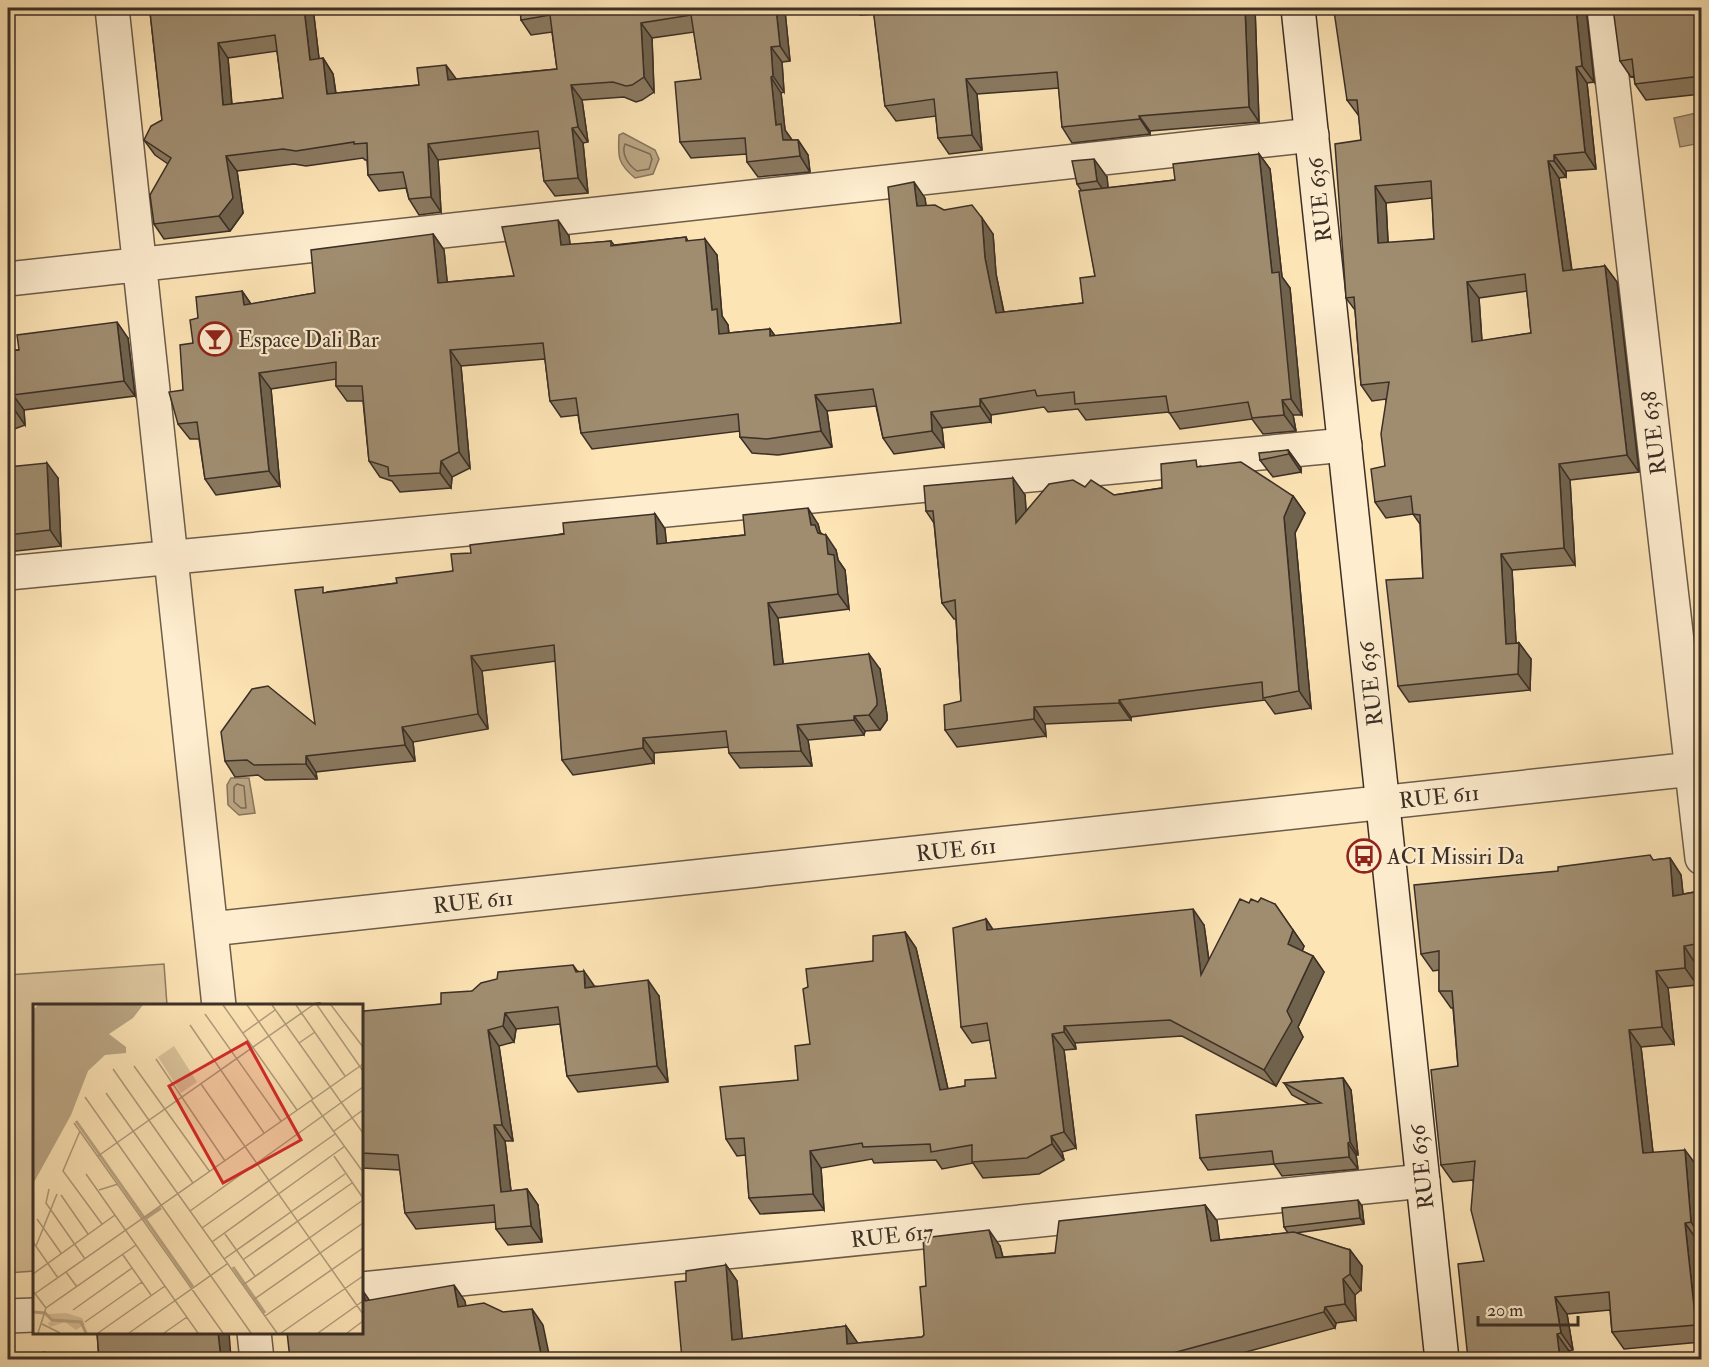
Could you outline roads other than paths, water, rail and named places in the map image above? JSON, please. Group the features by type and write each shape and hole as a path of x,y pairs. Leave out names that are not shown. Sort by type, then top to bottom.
{"street":[{"path":"112,8 219,1004"},
{"name":"RUE 636","path":"1298,8 1442,1359"},
{"name":"RUE 638","path":"1604,8 1696,769 1701,858"},
{"path":"8,279 1312,135"},
{"path":"8,573 1345,445"},
{"name":"RUE 611","path":"211,929 1696,769"},
{"name":"RUE 617","path":"363,1289 1423,1181"},
{"path":"8,1316 33,1315"},
{"path":"254,1334 257,1359"}],"water":[{"path":"1701,112 1701,143 1680,147 1674,118"},
{"path":"623,133 655,150 659,159 653,174 635,178 625,168 620,159 619,148 619,135"},
{"path":"231,778 249,778 255,813 239,815 228,805 227,785"}],"place":[{"name":"Espace Dali Bar","path":"215,339"},
{"name":"ACI Missiri Da","path":"1364,856"}]}
